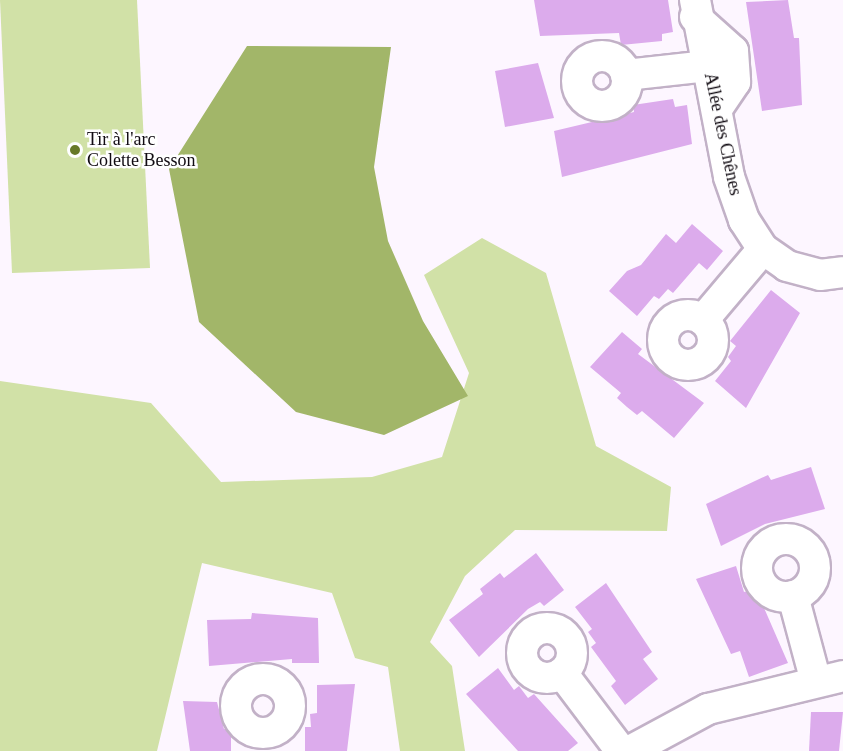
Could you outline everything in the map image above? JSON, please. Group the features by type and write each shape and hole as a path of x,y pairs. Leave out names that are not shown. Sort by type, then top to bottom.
{"street":[{"name":"Allée des Chênes","path":"695,9 729,177 744,220 763,249 787,266 820,275 843,272"},
{"path":"695,9 732,51 735,82 717,109"},
{"path":"627,75 708,66"},
{"path":"703,320 763,249"},
{"path":"630,751 708,709 829,677 794,596"},
{"path":"562,673 621,751"}],"shaded area":[{"name":"Tir à l'arc Colette Besson","path":"0,0 137,0 150,268 12,273"},
{"path":"247,46 391,47 374,167 388,241 423,321 468,396 384,435 296,412 199,322 169,169"},
{"path":"482,238 546,273 596,446 671,487 667,531 515,530 465,576 430,642 452,666 465,751 400,751 388,667 355,658 332,593 202,563 157,751 0,751 0,381 151,403 221,482 372,477 442,457 469,373 424,275"}],"building":[{"path":"534,0 668,0 673,32 662,34 662,41 621,45 619,33 540,36"},
{"path":"788,0 794,38 799,38 802,105 762,111 746,2"},
{"path":"538,63 554,118 505,127 495,71"},
{"path":"673,99 675,107 687,105 692,144 562,177 554,131 634,112 633,105"},
{"path":"692,224 723,251 707,270 699,263 673,293 668,289 659,299 654,296 637,316 609,291 627,271 641,265 666,234 676,243"},
{"path":"771,290 800,313 746,408 715,381 731,361 728,357 736,346 730,341"},
{"path":"622,332 642,349 638,354 704,403 674,438 642,411 637,415 627,407 617,398 621,393 590,367"},
{"path":"811,467 825,509 765,524 721,546 706,504 768,475 771,480"},
{"path":"536,553 564,590 544,606 540,602 528,609 479,657 449,620 483,594 480,589 500,573 504,578"},
{"path":"736,566 744,592 752,590 756,602 761,601 788,663 749,677 740,651 731,654 696,579"},
{"path":"606,583 652,652 643,659 658,679 625,705 611,686 616,681 591,647 596,643 588,632 592,629 575,607"},
{"path":"252,613 318,618 319,663 292,663 292,659 209,666 207,620 251,619"},
{"path":"498,668 514,690 519,686 528,698 534,694 578,743 568,751 518,751 466,694"},
{"path":"355,684 347,751 305,751 305,727 311,727 310,714 317,713 317,685"},
{"path":"183,701 217,702 224,729 231,729 231,751 190,751"},
{"path":"811,712 843,712 839,751 809,751"}],"place":[{"name":"Tir à l'arc Colette Besson","path":"75,150"}]}
